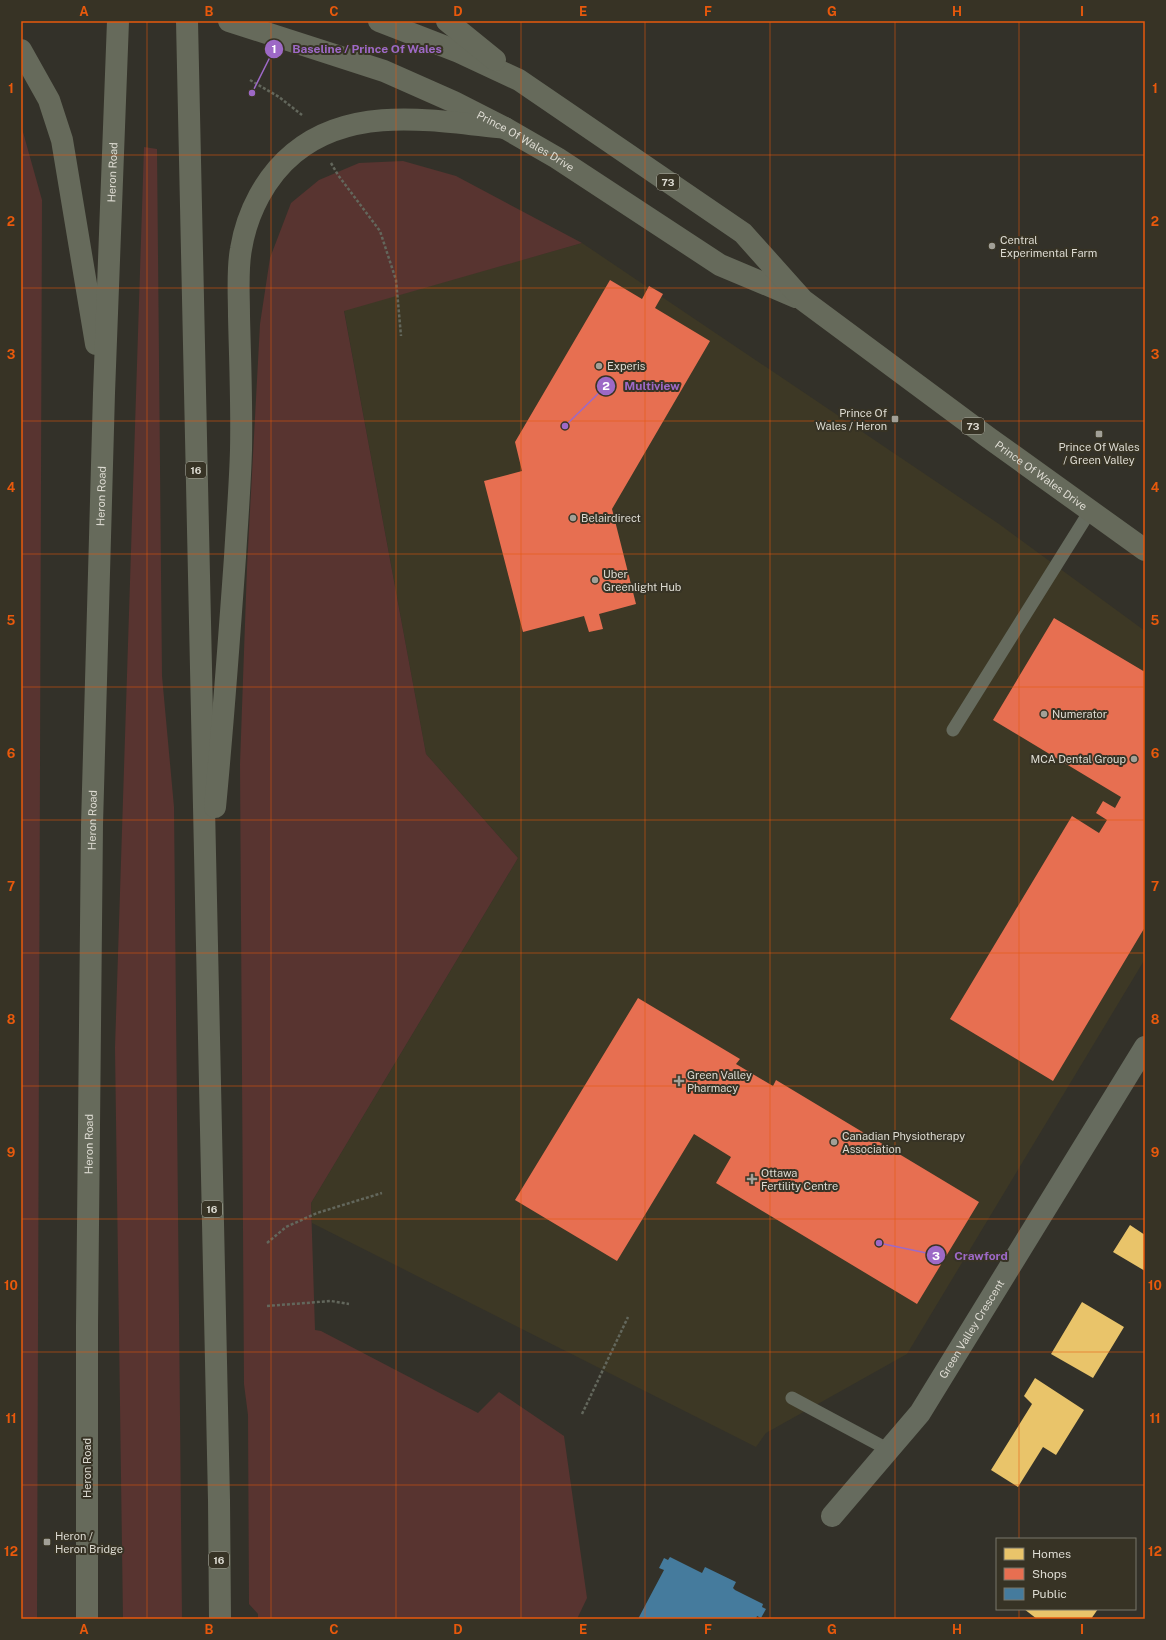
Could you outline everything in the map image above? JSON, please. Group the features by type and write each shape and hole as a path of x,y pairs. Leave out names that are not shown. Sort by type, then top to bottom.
{"main road":[{"name":"Heron Road","path":"87,1619 92,825 104,393 118,21"},
{"name":"16","path":"187,21 219,1500 220,1619"},
{"name":"Prince Of Wales Drive","path":"229,21 384,71 454,102 505,128 557,158 720,265 803,300"},
{"name":"Prince Of Wales Drive","path":"380,21 459,52 519,80 742,233 803,300 1145,550"},
{"path":"447,21 519,80"},
{"path":"21,50 49,100 62,140 104,393"},
{"path":"206,918 226,691 240,465 239,280 241,249 248,222 260,194 275,171 295,152 333,130 379,120 408,119 505,128"}],"street":[{"name":"Green Valley Crescent","path":"832,1516 920,1413 1145,1047"}],"lane":[{"path":"953,730 1090,511"},
{"path":"792,1398 889,1450"}],"path":[{"path":"250,80 284,101 304,118"},
{"path":"328,158 338,175 380,231 396,280 401,336"},
{"path":"267,1243 286,1227 317,1213 382,1193"},
{"path":"267,1306 331,1301 349,1304"},
{"path":"582,1414 628,1317"}],"shaded area":[{"path":"21,125 42,200 37,1619 21,1619"},
{"path":"144,147 157,149 162,676 174,807 182,1619 123,1619 115,1048"},
{"path":"403,161 456,176 582,243 344,311 426,754 518,858 311,1203 315,1330 321,1331 478,1413 499,1392 564,1436 587,1598 577,1619 258,1619 258,1614 249,1604 248,1415 244,1384 240,764 247,567 260,324 270,258 291,203 319,180 359,163"},
{"path":"582,243 999,524 1145,631 1145,959 907,1354 766,1433 756,1447 312,1223 311,1203 518,858 426,754 344,310"}],"building: Homes":[{"path":"1130,1225 1145,1235 1145,1271 1113,1252"},
{"path":"1082,1302 1124,1327 1093,1378 1051,1354"},
{"path":"1035,1378 1084,1410 1056,1455 1043,1447 1018,1487 991,1470 1032,1404 1024,1396"},
{"path":"1025,1610 1097,1610 1091,1619 1037,1619"}],"building: Shops":[{"path":"610,280 642,299 649,286 663,294 655,308 710,341 612,509 636,604 599,614 603,629 589,632 584,616 523,632 484,481 522,471 515,442"},
{"path":"1054,618 1145,672 1145,927 1053,1081 950,1019 1072,816 1099,833 1107,820 1096,813 1103,801 1115,808 1121,797 993,720"},
{"path":"638,998 740,1059 736,1064 773,1086 776,1080 979,1202 917,1304 716,1183 731,1157 694,1134 617,1261 515,1200"}],"building: Public":[{"path":"670,1557 702,1573 705,1567 736,1582 733,1588 735,1590 763,1604 762,1607 766,1609 761,1618 757,1616 756,1619 638,1619 664,1570 659,1568 664,1558 668,1560"}],"place":[{"name":"Baseline / Prince Of Wales","path":"252,93"},
{"name":"Central Experimental Farm","path":"992,246"},
{"name":"Experis","path":"599,366"},
{"name":"Prince Of Wales / Heron","path":"895,419"},
{"name":"Multiview","path":"565,426"},
{"name":"Prince Of Wales / Green Valley","path":"1099,434"},
{"name":"Belairdirect","path":"573,518"},
{"name":"Uber Greenlight Hub","path":"595,580"},
{"name":"Numerator","path":"1044,714"},
{"name":"MCA Dental Group","path":"1134,759"},
{"name":"Green Valley Pharmacy","path":"679,1081"},
{"name":"Canadian Physiotherapy Association","path":"834,1142"},
{"name":"Ottawa Fertility Centre","path":"752,1179"},
{"name":"Crawford","path":"879,1243"},
{"name":"Heron / Heron Bridge","path":"47,1542"}]}
